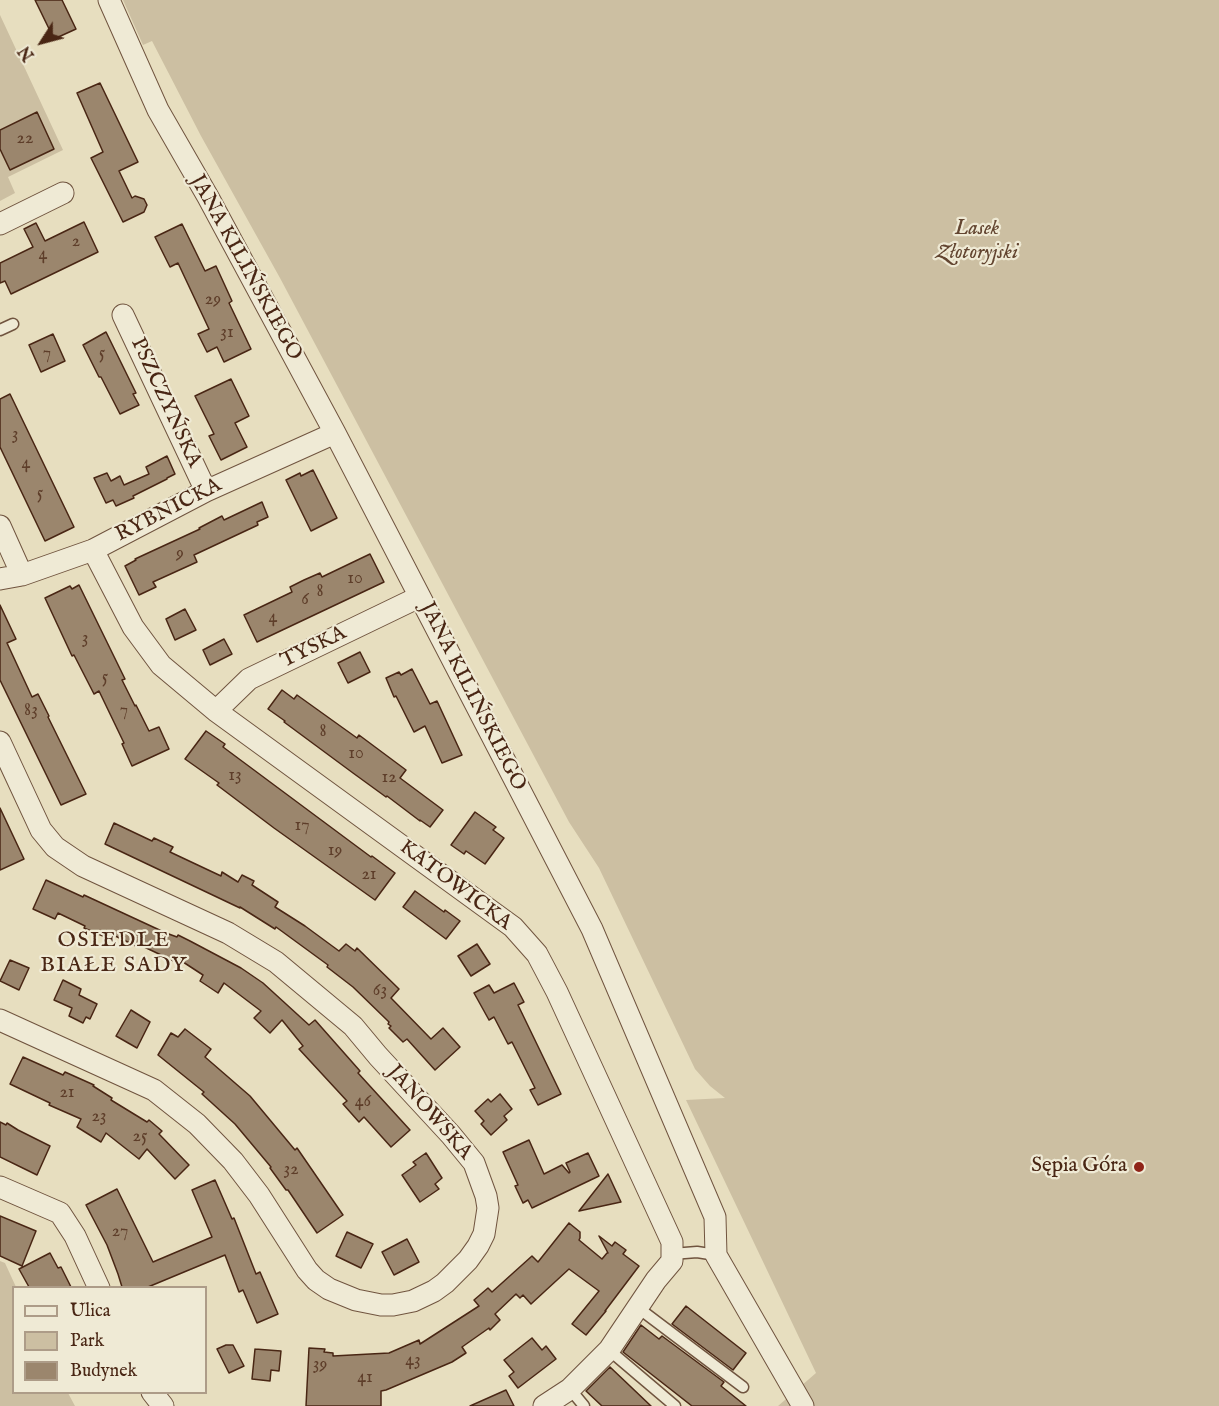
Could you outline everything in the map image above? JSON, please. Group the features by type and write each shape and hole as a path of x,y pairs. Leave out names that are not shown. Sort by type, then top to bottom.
{"street":[{"name":"JANA KILIŃSKIEGO","path":"109,0 158,110 208,197 335,433 592,929 715,1217 716,1255 803,1406"},
{"path":"0,224 63,193"},
{"name":"PSZCZYŃSKA","path":"123,315 206,492"},
{"name":"RYBNICKA","path":"0,579 22,575 93,550 206,492 335,433"},
{"path":"0,526 22,575"},
{"name":"KATOWICKA","path":"93,550 133,627 161,665 216,711 513,927 537,954 557,992 672,1242 672,1254"},
{"name":"TYSKA","path":"216,711 249,679 420,597"},
{"name":"JANOWSKA","path":"0,742 41,830 55,847 83,866 228,933 276,962 353,1026 474,1163 488,1208 484,1234 468,1260 445,1283 434,1292 412,1301 381,1305 356,1300 329,1289 316,1280 307,1269 259,1195 233,1161 197,1124 154,1090 2,1026"},
{"path":"0,1187 60,1213 75,1236 99,1286"},
{"path":"544,1406 570,1389 609,1350 656,1280 672,1261 672,1254"},
{"path":"154,1394 163,1406"}],"lane":[{"path":"0,330 12,324"},
{"path":"672,1254 697,1252 716,1255"},
{"path":"637,1307 743,1387"},
{"path":"609,1350 675,1406"},
{"path":"570,1389 584,1406"}],"green space":[{"name":"Lasek Złotoryjski","path":"123,0 1219,0 1219,1406 778,1406 816,1373 686,1100 725,1098 695,1069 599,868 569,822 152,41 143,45"},
{"path":"0,15 63,150 8,177 15,193 0,201"},
{"path":"0,1261 5,1263 16,1286 12,1286 12,1394 69,1394 75,1406 0,1406"}],"building":[{"path":"35,0 62,0 76,29 54,39"},
{"path":"100,83 138,162 119,171 132,198 135,196 144,199 147,205 144,212 123,222 91,158 103,152 77,93"},
{"path":"37,112 54,149 10,170 0,149 0,130"},
{"path":"84,222 98,252 11,294 5,281 0,283 0,263 33,247 24,229 36,223 45,241"},
{"path":"182,224 205,271 216,266 232,301 229,303 251,349 224,362 217,347 207,352 198,334 209,329 178,263 170,267 155,237"},
{"path":"106,332 136,393 133,394 139,405 120,414 83,345"},
{"path":"53,334 65,361 41,372 29,345"},
{"path":"231,379 249,416 235,423 247,447 221,460 209,436 214,434 195,396"},
{"path":"10,394 74,527 45,541 0,447 0,399"},
{"path":"167,456 175,474 116,506 113,500 106,503 94,478 107,473 111,481 120,476 124,485 149,474 146,467"},
{"path":"313,470 337,518 311,531 286,480"},
{"path":"262,502 268,517 257,522 258,525 194,555 197,562 153,582 156,587 139,595 125,566 222,516 224,520"},
{"path":"370,554 384,582 257,642 244,615 292,592 290,587 304,580 320,573 322,577"},
{"path":"79,585 125,679 122,680 135,706 149,731 159,727 169,749 132,766 122,744 124,743 99,691 94,694 74,655 72,656 45,598 70,586 72,589"},
{"path":"0,605 16,639 7,643 32,697 38,694 86,794 61,805 0,680"},
{"path":"185,609 196,630 175,640 166,619"},
{"path":"224,639 232,654 210,665 203,650"},
{"path":"360,652 370,672 348,683 338,663"},
{"path":"412,669 430,704 437,701 462,755 442,763 425,726 414,732 386,678 399,672 401,675"},
{"path":"282,690 294,699 297,695 357,738 359,735 406,770 400,778 443,810 430,827 268,709"},
{"path":"206,731 225,744 223,747 395,873 375,900 274,828 217,785 219,783 185,759"},
{"path":"0,808 24,859 0,870"},
{"path":"475,812 496,827 493,830 504,838 485,864 466,851 464,854 451,845"},
{"path":"114,823 152,841 154,838 173,847 170,852 221,876 222,872 238,882 242,875 254,881 252,885 278,902 275,907 339,951 346,944 355,951 357,948 399,989 391,998 431,1039 443,1028 460,1047 435,1070 407,1039 403,1042 389,1028 391,1026 389,1022 353,987 327,967 328,965 276,927 275,929 240,907 105,844"},
{"path":"46,880 166,933 177,937 178,935 241,968 263,983 309,1025 315,1020 360,1071 358,1073 410,1130 391,1147 364,1117 359,1122 343,1104 347,1101 299,1049 303,1046 282,1020 270,1033 254,1018 261,1011 224,983 218,993 200,981 203,975 180,960 178,963 105,931 103,936 58,913 55,919 33,909"},
{"path":"415,891 460,921 446,939 403,907"},
{"path":"477,944 490,964 471,976 458,956"},
{"path":"10,960 29,968 19,990 0,981"},
{"path":"63,980 81,989 79,995 97,1004 90,1019 86,1017 83,1023 69,1016 72,1008 54,1000"},
{"path":"514,983 524,1002 518,1005 561,1094 538,1105 530,1090 535,1088 512,1042 508,1044 494,1017 489,1020 474,993 489,985 494,993"},
{"path":"131,1010 150,1022 137,1048 116,1036"},
{"path":"185,1029 211,1049 205,1057 250,1096 295,1150 297,1148 343,1215 317,1233 271,1167 235,1124 202,1094 204,1092 158,1055 171,1033 178,1037"},
{"path":"23,1057 63,1075 65,1072 94,1085 112,1098 111,1100 147,1122 149,1120 162,1131 159,1134 189,1165 175,1179 147,1149 139,1159 106,1133 101,1142 77,1127 81,1119 10,1084"},
{"path":"500,1094 512,1109 504,1116 507,1120 491,1135 481,1124 484,1121 475,1111 488,1099 491,1102"},
{"path":"0,1122 6,1125 7,1123 50,1146 37,1175 0,1157"},
{"path":"529,1140 544,1174 562,1165 569,1173 566,1163 588,1153 599,1176 532,1208 528,1200 523,1203 515,1186 518,1185 503,1152"},
{"path":"426,1153 442,1178 435,1184 439,1189 420,1202 402,1175 416,1165 413,1162"},
{"path":"608,1174 621,1202 579,1211"},
{"path":"215,1180 232,1219 234,1218 256,1274 260,1272 278,1314 257,1323 243,1290 239,1292 225,1255 150,1286 122,1286 107,1245 86,1205 117,1189 153,1262 212,1237 192,1190"},
{"path":"0,1216 36,1231 22,1266 0,1256"},
{"path":"569,1223 580,1232 579,1240 602,1259 608,1253 599,1236 612,1246 615,1242 626,1250 623,1254 639,1266 586,1335 572,1324 599,1291 569,1269 531,1304 523,1295 520,1298 516,1294 495,1314 500,1320 490,1330 489,1328 462,1347 466,1353 452,1362 381,1391 381,1406 306,1406 309,1348 325,1349 324,1352 333,1353 333,1356 389,1353 419,1340 420,1344 479,1306 474,1300 488,1288 492,1292 532,1256 538,1262"},
{"path":"347,1232 373,1244 361,1268 336,1256"},
{"path":"407,1239 419,1262 394,1275 382,1252"},
{"path":"50,1253 58,1268 61,1267 70,1286 28,1286 19,1269"},
{"path":"686,1306 746,1353 733,1370 672,1324"},
{"path":"641,1325 659,1339 662,1336 724,1382 721,1386 746,1406 692,1406 623,1352"},
{"path":"532,1338 542,1350 546,1346 556,1359 518,1388 509,1376 514,1372 504,1360"},
{"path":"233,1345 244,1366 229,1373 217,1349"},
{"path":"255,1349 281,1351 279,1371 271,1370 270,1381 252,1379"},
{"path":"610,1367 651,1406 602,1406 586,1391"},
{"path":"506,1390 514,1406 470,1406"}],"place":[{"name":"Sępia Góra","path":"1139,1167"}],"district":[{"name":"OSIEDLE BIAŁE SADY","path":"114,954"}]}
